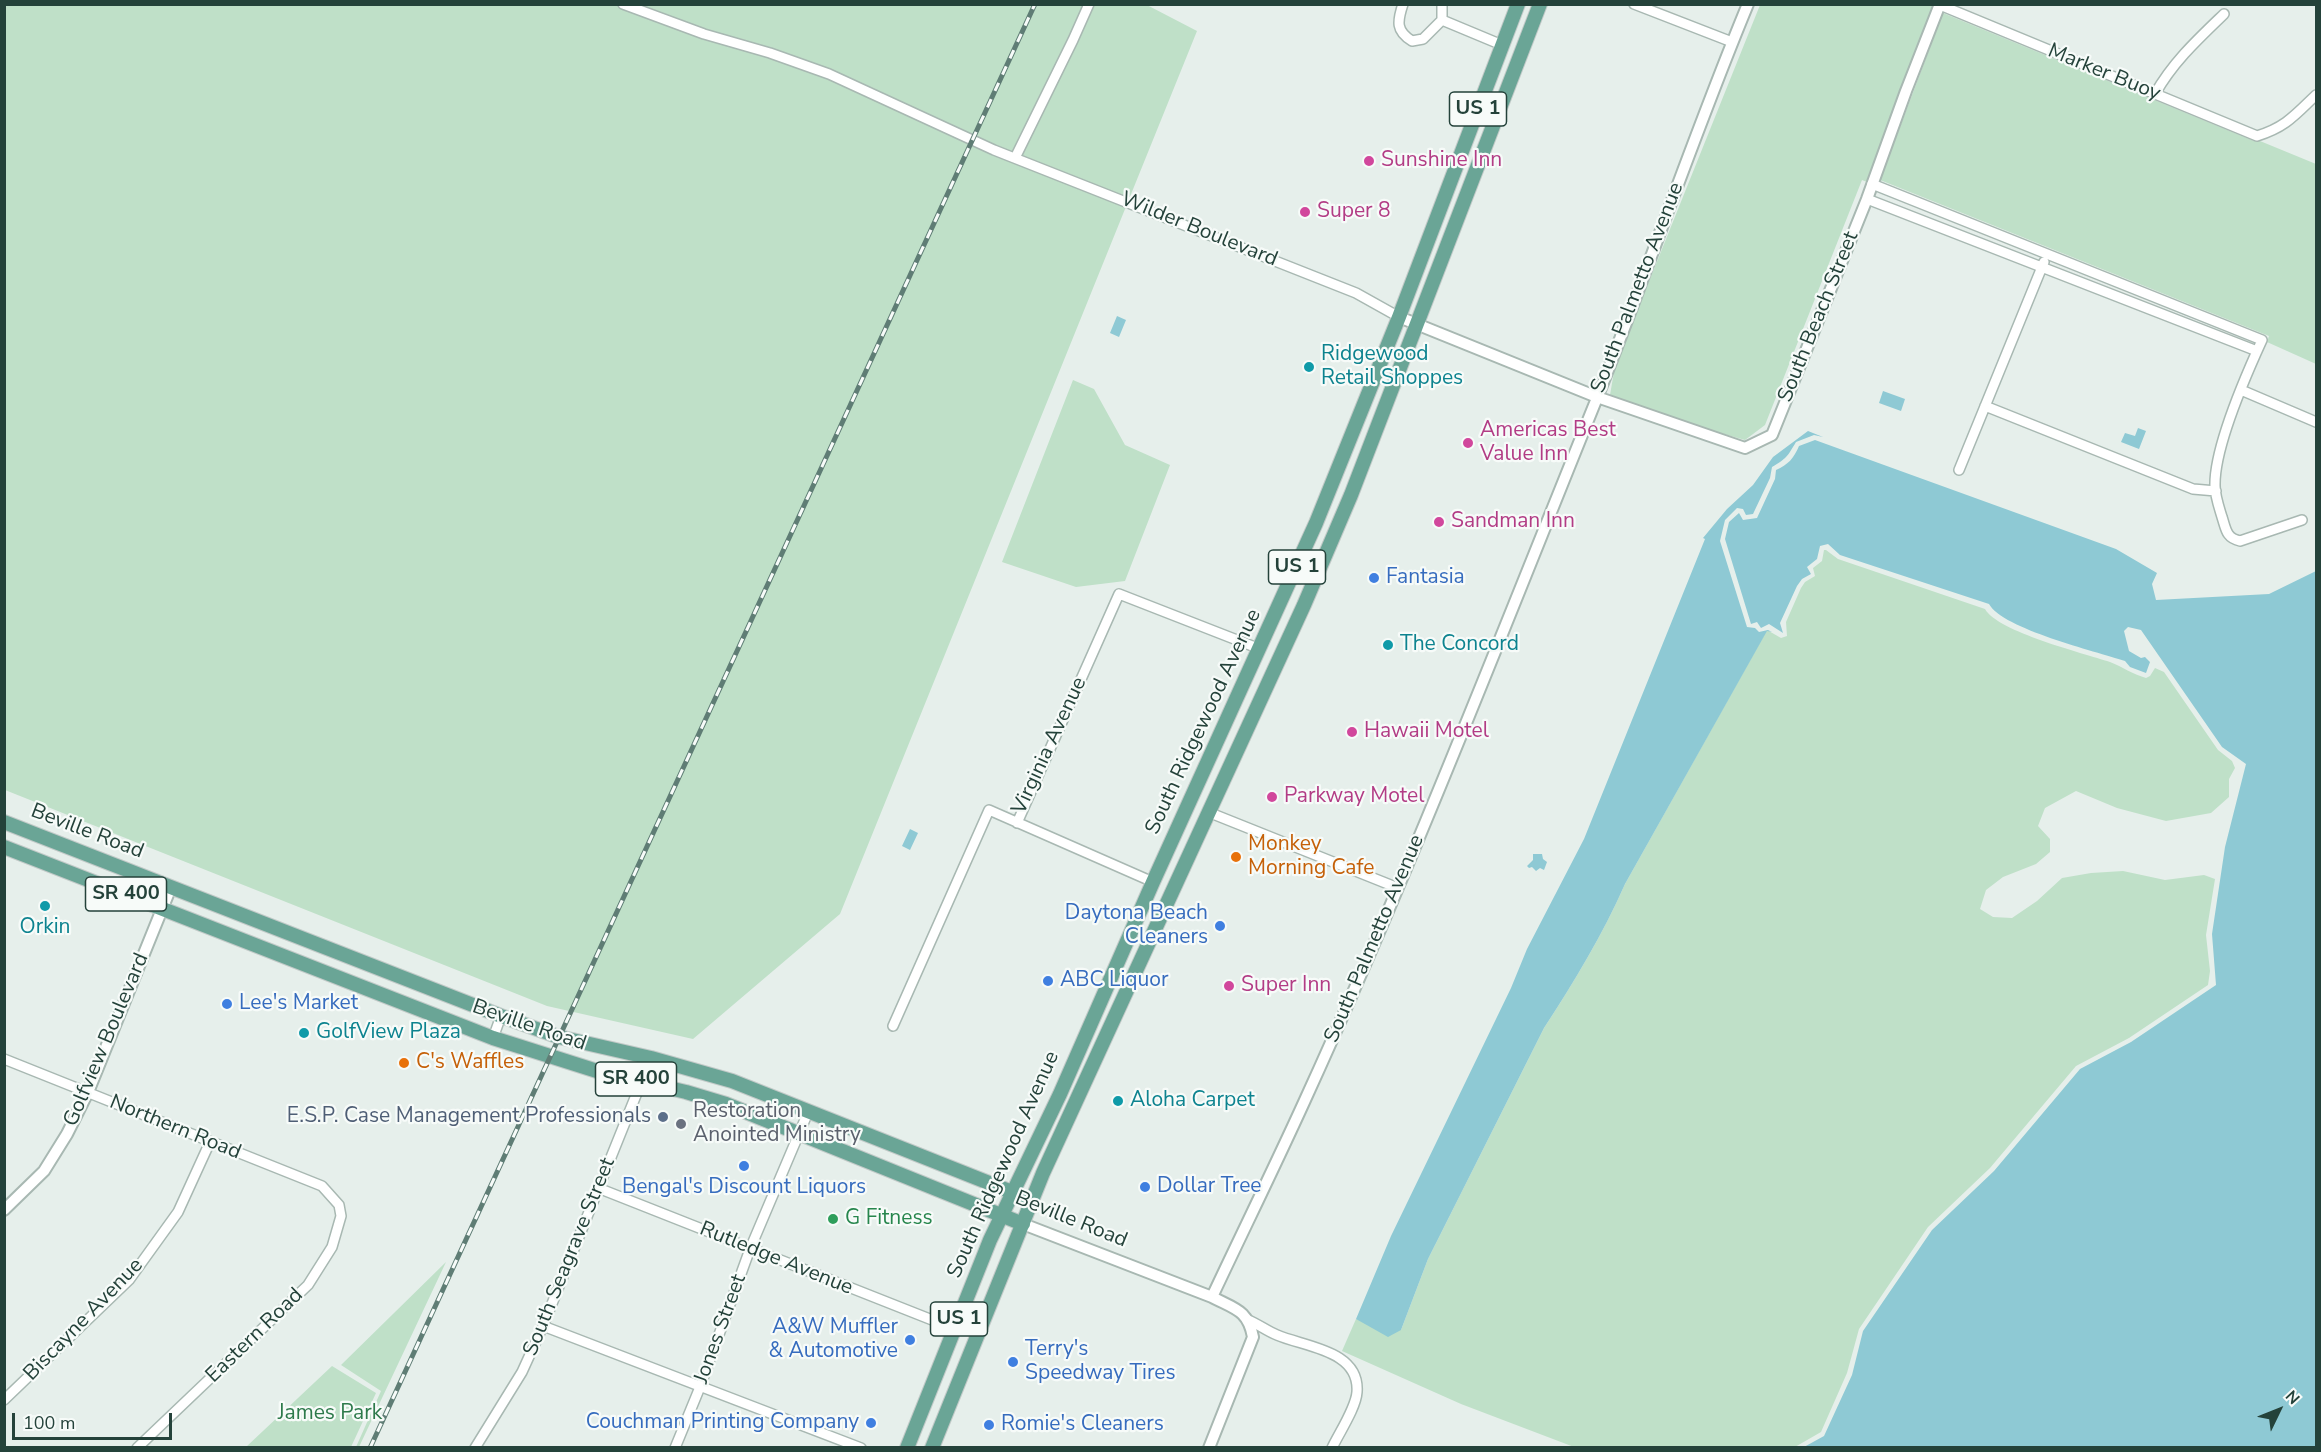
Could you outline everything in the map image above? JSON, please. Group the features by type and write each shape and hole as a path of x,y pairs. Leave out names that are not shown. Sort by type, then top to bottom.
{"main road":[{"name":"South Ridgewood Avenue","path":"907,1448 990,1240 1014,1192 1320,514 1399,317 1518,4"},
{"name":"South Ridgewood Avenue","path":"932,1448 1032,1200 1351,495 1540,4"},
{"path":"1260,649 1265,664 1261,697"},
{"name":"Beville Road","path":"4,822 501,1016 559,1037 651,1058 732,1081 1032,1200"},
{"name":"Beville Road","path":"4,847 493,1038 568,1063 642,1080 726,1104 1023,1224"},
{"path":"1148,942 1144,932 1151,888"}],"street":[{"name":"Wilder Boulevard","path":"623,4 704,34 770,53 829,74 1015,158 1356,293 1399,317 1597,397 1745,448 1772,435"},
{"path":"1015,158 1074,40 1089,4"},
{"path":"1403,4 1399,24 1402,35 1412,41 1423,39 1442,20 1442,4"},
{"path":"1634,4 1732,42"},
{"name":"South Palmetto Avenue","path":"1212,1297 1305,1100 1398,888 1597,397 1748,4"},
{"name":"Marker Buoy","path":"1940,5 2257,136 2276,130 2316,95"},
{"name":"South Beach Street","path":"1772,435 1867,199 1940,5"},
{"path":"2155,94 2167,72 2224,14"},
{"path":"1442,20 1502,45"},
{"path":"1872,184 2262,340 2241,390 2217,464 2216,491 2228,535 2232,539 2240,541 2302,520"},
{"path":"1867,199 2257,351"},
{"path":"1959,470 2047,254"},
{"path":"2241,390 2316,422"},
{"path":"1985,406 2193,489 2216,491"},
{"name":"Virginia Avenue","path":"893,1026 988,810 1017,823 1119,594 1260,649"},
{"path":"1208,812 1398,888"},
{"path":"1017,823 1151,888"},
{"name":"Golfview Boulevard","path":"4,1210 44,1171 67,1134 88,1092 171,887"},
{"path":"493,1038 501,1016"},
{"name":"South Seagrave Street","path":"475,1448 522,1372 543,1326 651,1058"},
{"name":"Northern Road","path":"4,1059 322,1186 339,1205"},
{"name":"Jones Street","path":"675,1448 700,1387 750,1249 808,1110"},
{"name":"Biscayne Avenue","path":"4,1400 129,1280 178,1212 210,1142"},
{"name":"Rutledge Avenue","path":"598,1188 955,1329"},
{"name":"Eastern Road","path":"137,1448 308,1285 333,1247 341,1216 339,1205"},
{"name":"Beville Road","path":"1023,1224 1212,1297"},
{"path":"1212,1297 1239,1311 1248,1320 1278,1335 1345,1361 1351,1370 1357,1394 1332,1448"},
{"path":"1209,1448 1253,1337 1248,1320"},
{"path":"543,1326 861,1448"}],"green space":[{"path":"1145,4 1197,31 840,914 693,1039 547,1006 5,790 4,5"},
{"path":"1932,4 1932,7 1867,182 1862,180 1765,425 1745,440 1610,395 1615,366 1760,5"},
{"path":"1943,13 2254,141 2260,141 2316,164 2316,364 2267,342 2269,336 1880,180"},
{"path":"1073,380 1094,389 1125,445 1170,465 1125,581 1076,587 1002,562"},
{"path":"1824,550 1838,559 1985,609 1993,618 2023,634 2110,662 2146,678 2155,668 2164,672 2218,750 2232,761 2235,768 2229,779 2229,797 2211,813 2166,821 2117,808 2076,791 2045,808 2038,826 2050,839 2050,852 2036,864 2003,877 1986,890 1980,909 1993,917 2012,918 2037,901 2062,878 2091,873 2123,871 2165,880 2204,875 2215,879 2206,935 2210,971 2208,985 2129,1038 2076,1066 1990,1168 1928,1227 1859,1329 1847,1373 1821,1432 1795,1447 1574,1447 1461,1404 1342,1351 1356,1319 1401,1330 1428,1259 1544,1028 1588,958 1625,884 1767,630 1781,638 1787,636 1786,622 1801,588 1805,582 1815,576 1813,568 1822,561"},
{"path":"446,1262 359,1447 356,1447 381,1391 341,1365"},
{"name":"James Park","path":"332,1366 376,1393 351,1447 246,1447"}],"water":[{"path":"1117,316 1126,320 1119,337 1110,333"},
{"path":"1883,391 1905,399 1901,411 1879,403"},
{"path":"2138,428 2146,431 2139,449 2121,442 2125,433 2135,436"},
{"path":"1808,431 1823,437 1814,435 1796,442 1786,457 1772,467 1770,478 1753,514 1746,515 1743,509 1737,508 1725,520 1720,541 1747,627 1755,628 1759,632 1768,630 1772,632 1767,631 1625,884 1588,958 1544,1028 1428,1259 1401,1330 1388,1337 1356,1319 1391,1236 1511,988 1527,949 1584,839 1705,539 1703,538 1727,509 1753,485 1773,457"},
{"path":"1815,440 2116,549 2157,573 2152,584 2156,600 2269,594 2316,571 2316,1447 1804,1447 1824,1436 1852,1375 1863,1331 1932,1230 1994,1171 2080,1069 2131,1042 2216,985 2212,934 2225,847 2246,764 2222,747 2141,630 2128,627 2124,631 2129,651 2141,658 2145,657 2150,662 2146,673 2130,667 2125,661 2030,630 2012,622 1989,604 1840,555 1828,544 1820,546 1817,559 1807,567 1811,574 1802,579 1797,586 1780,623 1783,633 1769,624 1761,628 1757,622 1751,624 1725,539 1729,522 1739,513 1743,520 1757,518 1775,479 1776,470 1790,461 1799,446"},
{"path":"910,829 918,833 910,850 902,846"},
{"path":"1533,854 1542,854 1543,859 1547,862 1544,870 1540,868 1536,871 1527,866 1533,860"}],"railway":[{"path":"370,1448 1035,4"}],"place":[{"name":"Sunshine Inn","path":"1369,161"},
{"name":"Super 8","path":"1305,212"},
{"name":"Ridgewood Retail Shoppes","path":"1309,367"},
{"name":"Americas Best Value Inn","path":"1468,443"},
{"name":"Sandman Inn","path":"1439,522"},
{"name":"Fantasia","path":"1374,578"},
{"name":"The Concord","path":"1388,645"},
{"name":"Hawaii Motel","path":"1352,732"},
{"name":"Parkway Motel","path":"1272,797"},
{"name":"Monkey Morning Cafe","path":"1236,857"},
{"name":"Orkin","path":"45,906"},
{"name":"Daytona Beach Cleaners","path":"1220,926"},
{"name":"ABC Liquor","path":"1048,981"},
{"name":"Super Inn","path":"1229,986"},
{"name":"Lee's Market","path":"227,1004"},
{"name":"GolfView Plaza","path":"304,1033"},
{"name":"C's Waffles","path":"404,1063"},
{"name":"Aloha Carpet","path":"1118,1101"},
{"name":"E.S.P. Case Management Professionals","path":"663,1117"},
{"name":"Restoration Anointed Ministry","path":"681,1124"},
{"name":"Bengal's Discount Liquors","path":"744,1166"},
{"name":"Dollar Tree","path":"1145,1187"},
{"name":"G Fitness","path":"833,1219"},
{"name":"A&W Muffler & Automotive","path":"910,1340"},
{"name":"Terry's Speedway Tires","path":"1013,1362"},
{"name":"Couchman Printing Company","path":"871,1423"},
{"name":"Romie's Cleaners","path":"989,1425"}]}
